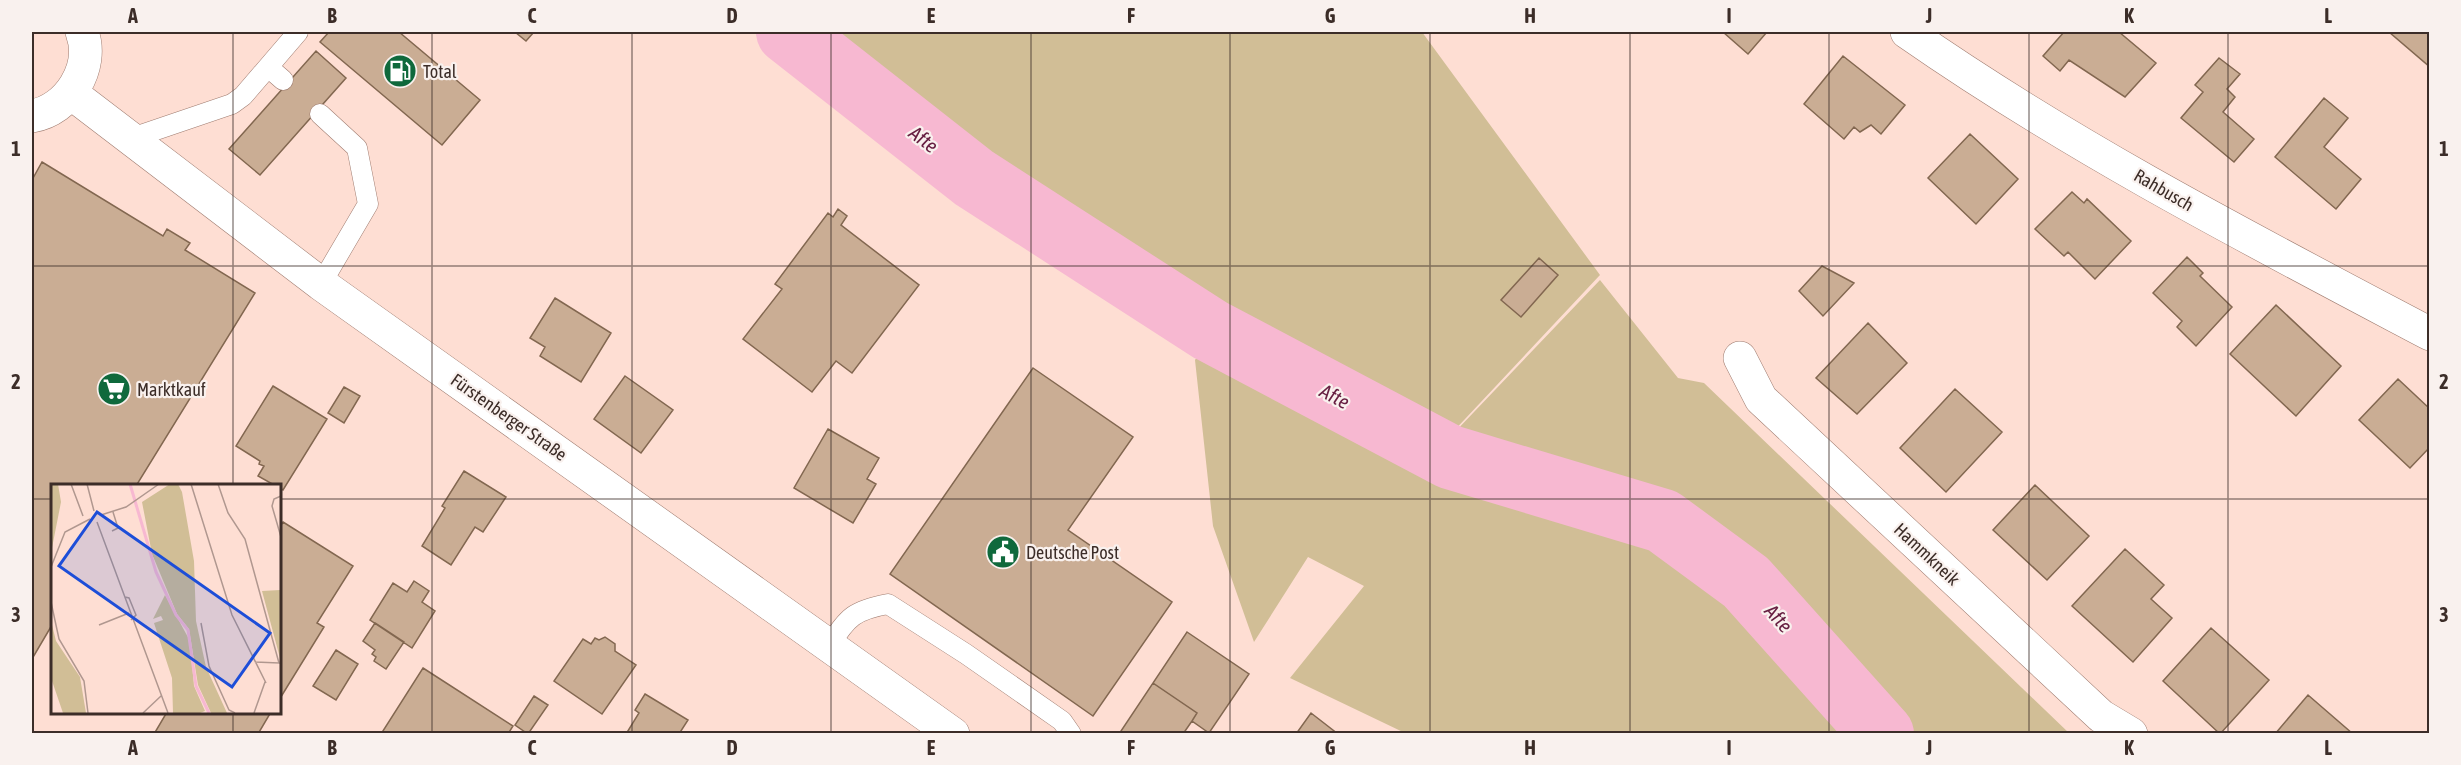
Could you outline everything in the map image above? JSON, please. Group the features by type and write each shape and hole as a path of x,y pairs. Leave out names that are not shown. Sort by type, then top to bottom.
{"main road":[{"path":"32,116 57,106 71,93 81,75 85,55 82,32"},
{"name":"Rahbusch","path":"1907,32 1976,80 2228,228 2430,334"},
{"name":"Fürstenberger Straße","path":"71,93 321,284 953,734"},
{"name":"Hammkneik","path":"1740,358 1761,399 2101,716 2131,734"}],"lane":[{"path":"132,138 232,104 243,96 298,32"},
{"path":"268,67 283,80"},
{"path":"320,114 357,148 368,204 321,284"},
{"path":"830,645 843,623 866,608 888,604 966,654 1062,721 1071,734"}],"shaded area":[{"path":"820,32 1422,32 1600,275 1450,435 1226,311 1001,167"},
{"path":"1600,280 1678,378 1704,383 2069,733 1906,733 1761,569 1667,498 1453,434"},
{"path":"1208,340 1444,468 1660,532 1757,604 1866,733 1405,733 1290,678 1364,586 1308,557 1254,642 1213,526 1195,360"}],"building":[{"name":"Total","path":"329,32 399,32 480,100 442,145 320,42"},
{"path":"515,32 534,32 526,41"},
{"path":"1723,32 1767,32 1748,54"},
{"path":"2064,32 2119,32 2156,63 2125,97 2069,60 2060,71 2043,56"},
{"path":"2389,32 2430,32 2430,67"},
{"path":"316,51 346,78 260,175 229,149"},
{"path":"1843,56 1905,105 1881,134 1871,125 1860,132 1854,127 1844,139 1804,104"},
{"path":"2219,58 2240,74 2227,89 2235,97 2223,112 2254,139 2234,162 2181,118 2203,92 2195,85"},
{"path":"2324,98 2348,118 2324,147 2361,179 2336,209 2275,157"},
{"path":"1970,134 2018,179 1976,224 1928,178"},
{"name":"Marktkauf","path":"42,162 163,236 167,229 190,243 185,250 255,293 137,484 51,484 51,627 32,659 32,180"},
{"path":"2072,192 2084,203 2087,199 2131,241 2095,279 2068,252 2064,256 2035,229"},
{"path":"838,209 847,216 841,225 919,285 852,373 836,361 812,392 743,339 782,289 775,284 828,213 833,217"},
{"path":"2187,257 2203,273 2200,276 2232,307 2196,346 2177,327 2182,321 2153,293"},
{"path":"1539,258 1558,275 1521,317 1501,300"},
{"path":"1822,266 1854,283 1823,316 1799,291"},
{"path":"555,298 611,333 581,382 540,356 545,347 530,338"},
{"path":"2276,305 2341,366 2296,416 2230,354"},
{"path":"1868,323 1907,363 1857,414 1816,378"},
{"name":"Deutsche Post","path":"1033,368 1133,437 1068,530 1172,602 1093,716 890,574"},
{"path":"625,376 673,410 641,453 594,419"},
{"path":"2398,379 2430,409 2430,447 2410,468 2359,420"},
{"path":"273,386 327,419 283,490 280,488 280,484 272,484 258,476 264,466 236,446"},
{"path":"344,387 360,396 344,423 328,413"},
{"path":"1955,389 2002,432 1946,492 1900,448"},
{"path":"828,429 879,458 867,479 876,484 853,523 794,488"},
{"path":"464,471 506,497 483,532 475,527 451,565 422,546 445,508 442,506"},
{"path":"2035,485 2089,536 2047,580 1993,530"},
{"path":"283,522 353,566 317,623 324,627 280,698 280,527"},
{"path":"2125,549 2164,585 2151,599 2172,618 2133,662 2072,606"},
{"path":"414,581 429,591 422,602 435,611 412,648 370,620 393,583 407,592"},
{"path":"375,623 404,642 386,669 374,661 376,657 372,654 375,650 363,641"},
{"path":"2211,628 2269,680 2220,734 2163,681"},
{"path":"1187,632 1249,674 1209,733 1192,721 1197,713 1153,683"},
{"path":"605,637 615,644 615,651 636,665 602,714 554,681 583,639 591,644 595,638 599,640"},
{"path":"336,650 358,664 336,700 313,686"},
{"path":"423,668 513,726 508,734 381,734"},
{"path":"1153,683 1197,713 1192,721 1183,734 1119,734"},
{"path":"645,694 688,720 679,734 626,734 639,713 635,710"},
{"path":"2308,695 2353,734 2275,734"},
{"path":"534,696 548,705 528,734 515,725"},
{"path":"1311,713 1338,734 1296,734"},
{"path":"166,714 270,714 258,734 154,734"}],"waterway":[{"name":"Afte","path":"788,32 974,178 1210,330 1450,457 1663,521 1746,582 1882,734"}],"place":[{"name":"Total","path":"400,71"},
{"name":"Marktkauf","path":"114,389"},
{"name":"Deutsche Post","path":"1003,552"}]}
